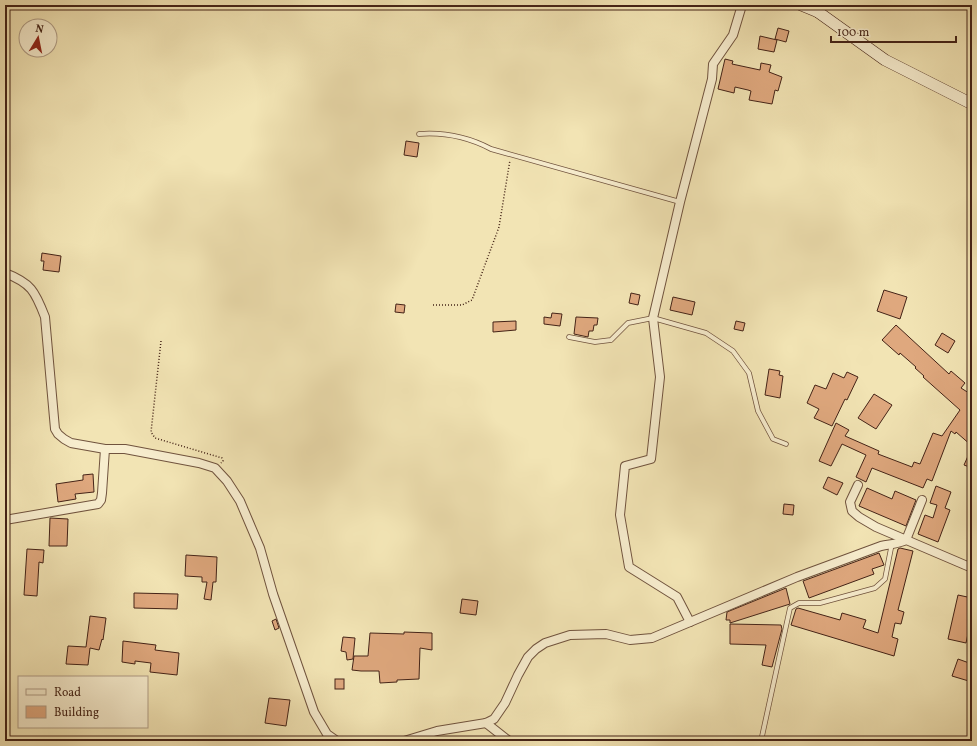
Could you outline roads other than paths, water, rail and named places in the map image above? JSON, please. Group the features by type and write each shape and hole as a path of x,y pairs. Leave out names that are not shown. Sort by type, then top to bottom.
{"main road":[{"path":"801,5 819,9 885,60 972,104"}],"street":[{"path":"690,622 677,597 629,567 620,515 625,466 651,459 660,377 653,318 680,202 712,79 713,64 734,35 742,5"},
{"path":"5,273 28,284 39,300 45,317 55,429 58,434 72,443 105,449 125,449 199,463 215,468 227,481 240,501 260,548 273,594 314,712 327,734 337,741"},
{"path":"5,520 98,504 101,500 102,494 105,449"},
{"path":"858,485 850,502 852,511 866,522 972,568"},
{"path":"404,741 437,731 486,723 494,719 505,703 528,657 545,643 570,635 606,634 630,640 652,638 797,577 892,543 900,543 906,540 922,500"},
{"path":"486,723 509,741"}],"lane":[{"path":"420,134 447,134 479,143 491,149 680,202"},
{"path":"569,337 595,342 611,340 628,323 653,318 706,333 733,351 749,373 758,411 773,440 786,444"},
{"path":"761,741 790,608 799,603 820,603 876,588 885,579 892,543"}]}
